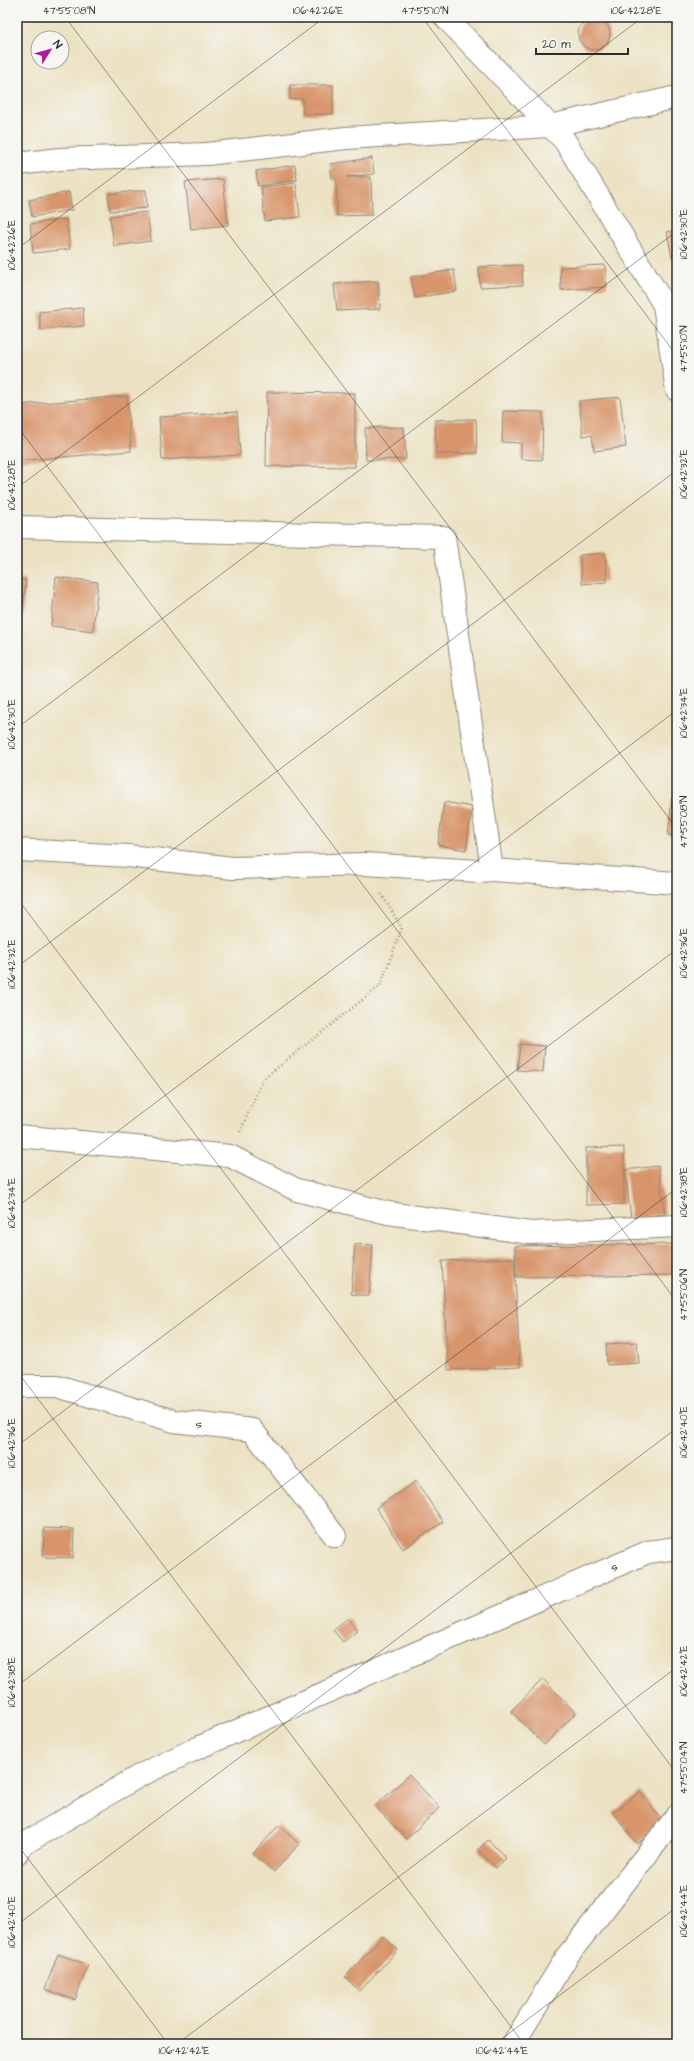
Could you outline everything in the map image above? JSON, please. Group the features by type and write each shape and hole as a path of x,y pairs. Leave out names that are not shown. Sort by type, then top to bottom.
{"street":[{"path":"445,17 565,141 664,305 677,390"},
{"path":"17,164 60,159 207,154 346,138 550,126 677,97"},
{"path":"17,527 444,537 492,870"},
{"path":"17,850 128,856 233,868 364,864 479,871 492,870 677,883"},
{"path":"17,1136 230,1156 297,1190 388,1213 531,1233 677,1226"},
{"name":"s","path":"17,1386 57,1386 174,1421 252,1430 335,1536"},
{"name":"s","path":"17,1853 20,1846 26,1842 139,1776 193,1750 648,1552 677,1548"},
{"path":"514,2044 568,1955 676,1820"}],"path":[{"path":"230,1156 263,1079 380,986 402,928 364,864"}],"building":[{"path":"591,18 597,18 607,25 610,34 609,40 603,47 597,50 591,50 581,43 578,37 578,31 585,21"},
{"path":"290,85 333,85 333,114 303,114 303,99 290,99"},
{"path":"372,158 374,174 346,177 371,177 372,215 337,216 336,179 332,179 330,164"},
{"path":"295,165 297,180 258,186 256,171"},
{"path":"223,179 228,225 191,229 185,182"},
{"path":"296,183 300,217 265,221 261,187"},
{"path":"146,190 147,208 110,211 108,194"},
{"path":"69,192 72,210 32,217 29,200"},
{"path":"147,212 151,241 114,246 110,216"},
{"path":"66,219 70,249 33,253 30,224"},
{"path":"677,230 677,257 672,258 667,232"},
{"path":"522,265 523,285 480,287 479,267"},
{"path":"605,265 607,287 561,290 560,267"},
{"path":"454,270 457,291 415,298 411,277"},
{"path":"378,281 380,309 337,311 334,284"},
{"path":"83,308 84,326 41,330 39,312"},
{"path":"267,392 355,393 355,467 266,466"},
{"path":"127,396 131,451 17,461 17,405"},
{"path":"620,397 626,447 594,451 592,435 583,436 579,401"},
{"path":"503,411 543,412 542,460 521,459 521,443 502,442"},
{"path":"237,412 240,455 162,460 159,417"},
{"path":"476,419 477,453 436,454 435,420"},
{"path":"404,427 406,459 366,460 365,428"},
{"path":"605,553 607,582 582,584 580,555"},
{"path":"56,577 98,582 93,631 51,626"},
{"path":"17,579 26,580 21,629 17,629"},
{"path":"672,798 677,798 677,836 668,835"},
{"path":"444,802 472,807 466,850 438,845"},
{"path":"520,1044 545,1046 543,1072 517,1070"},
{"path":"624,1147 624,1204 586,1205 586,1148"},
{"path":"658,1166 665,1214 631,1218 625,1170"},
{"path":"355,1244 373,1245 369,1296 351,1294"},
{"path":"677,1244 677,1275 516,1277 515,1246"},
{"path":"514,1258 520,1367 448,1370 442,1261"},
{"path":"637,1342 639,1363 607,1365 606,1344"},
{"path":"416,1481 443,1522 403,1549 376,1508"},
{"path":"44,1528 74,1529 73,1558 43,1557"},
{"path":"348,1618 357,1631 343,1642 333,1630"},
{"path":"543,1679 576,1713 544,1745 511,1711"},
{"path":"409,1775 440,1808 406,1839 375,1806"},
{"path":"640,1792 664,1823 637,1844 613,1812"},
{"path":"279,1825 299,1844 274,1872 253,1854"},
{"path":"488,1840 506,1858 496,1868 478,1850"},
{"path":"383,1936 398,1950 359,1991 345,1977"},
{"path":"58,1954 88,1965 75,2000 45,1989"}]}
